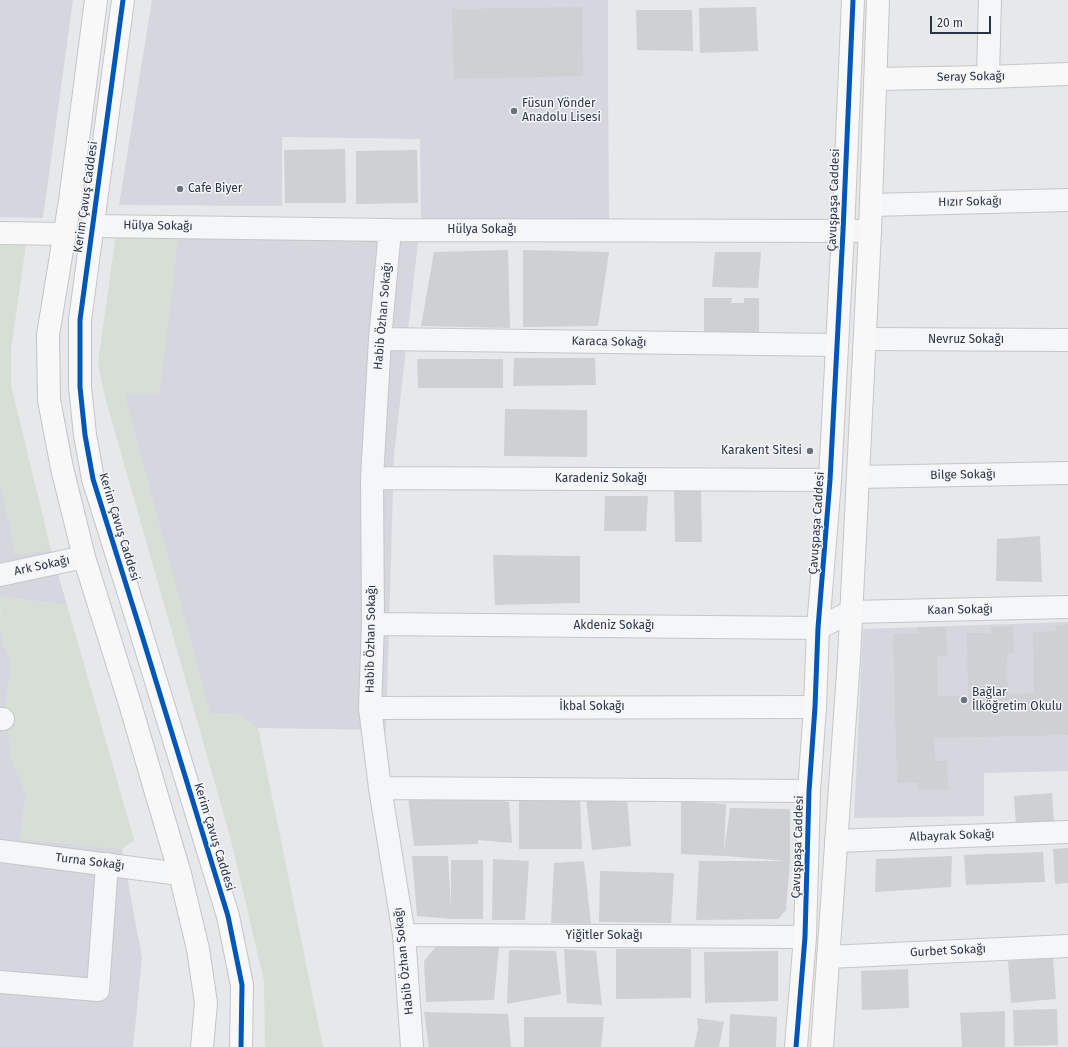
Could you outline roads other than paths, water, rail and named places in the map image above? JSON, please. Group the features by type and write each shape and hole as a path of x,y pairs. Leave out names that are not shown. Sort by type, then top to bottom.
{"street":[{"name":"Kerim Çavuş Caddesi","path":"96,0 71,193 48,335 49,400 62,468 84,557 130,704 180,874 198,950 206,1003 202,1047"},
{"name":"Kerim Çavuş Caddesi","path":"123,0 80,320 80,387 85,435 93,479 228,916 242,985 241,1047"},
{"name":"Çavuşpaşa Caddesi","path":"796,1047 805,937 809,791 815,707 818,628 830,480 853,0"},
{"path":"822,1047 849,666 870,231 878,0"},
{"path":"988,77 990,0"},
{"name":"Seray Sokağı","path":"875,78 988,77 1068,74"},
{"name":"Hızır Sokağı","path":"871,205 1068,200"},
{"name":"Hülya Sokağı","path":"93,226 390,230 870,231"},
{"name":"Habib Özhan Sokağı","path":"390,230 380,339 372,478 373,624 370,708 380,788 404,935 412,1047"},
{"path":"0,233 64,234"},
{"name":"Karaca Sokağı","path":"380,339 837,345"},
{"name":"Nevruz Sokağı","path":"865,340 1068,340"},
{"name":"Bilge Sokağı","path":"858,477 1068,473"},
{"name":"Karadeniz Sokağı","path":"372,478 830,480"},
{"name":"Ark Sokağı","path":"0,575 84,557"},
{"name":"Kaan Sokağı","path":"851,612 1068,607"},
{"name":"Akdeniz Sokağı","path":"373,624 818,628 851,612"},
{"name":"İkbal Sokağı","path":"370,708 815,707"},
{"path":"380,788 809,791"},
{"name":"Albayrak Sokağı","path":"836,841 1068,832"},
{"name":"Turna Sokağı","path":"0,851 180,874"},
{"path":"0,982 98,990 107,864"},
{"name":"Yiğitler Sokağı","path":"404,935 805,937"},
{"name":"Gurbet Sokağı","path":"828,957 1068,946"}],"place":[{"name":"Füsun Yönder Anadolu Lisesi","path":"514,111"},
{"name":"Cafe Biyer","path":"180,189"},
{"name":"Karakent Sitesi","path":"810,451"},
{"name":"Bağlar İlköğretim Okulu","path":"964,700"}]}
